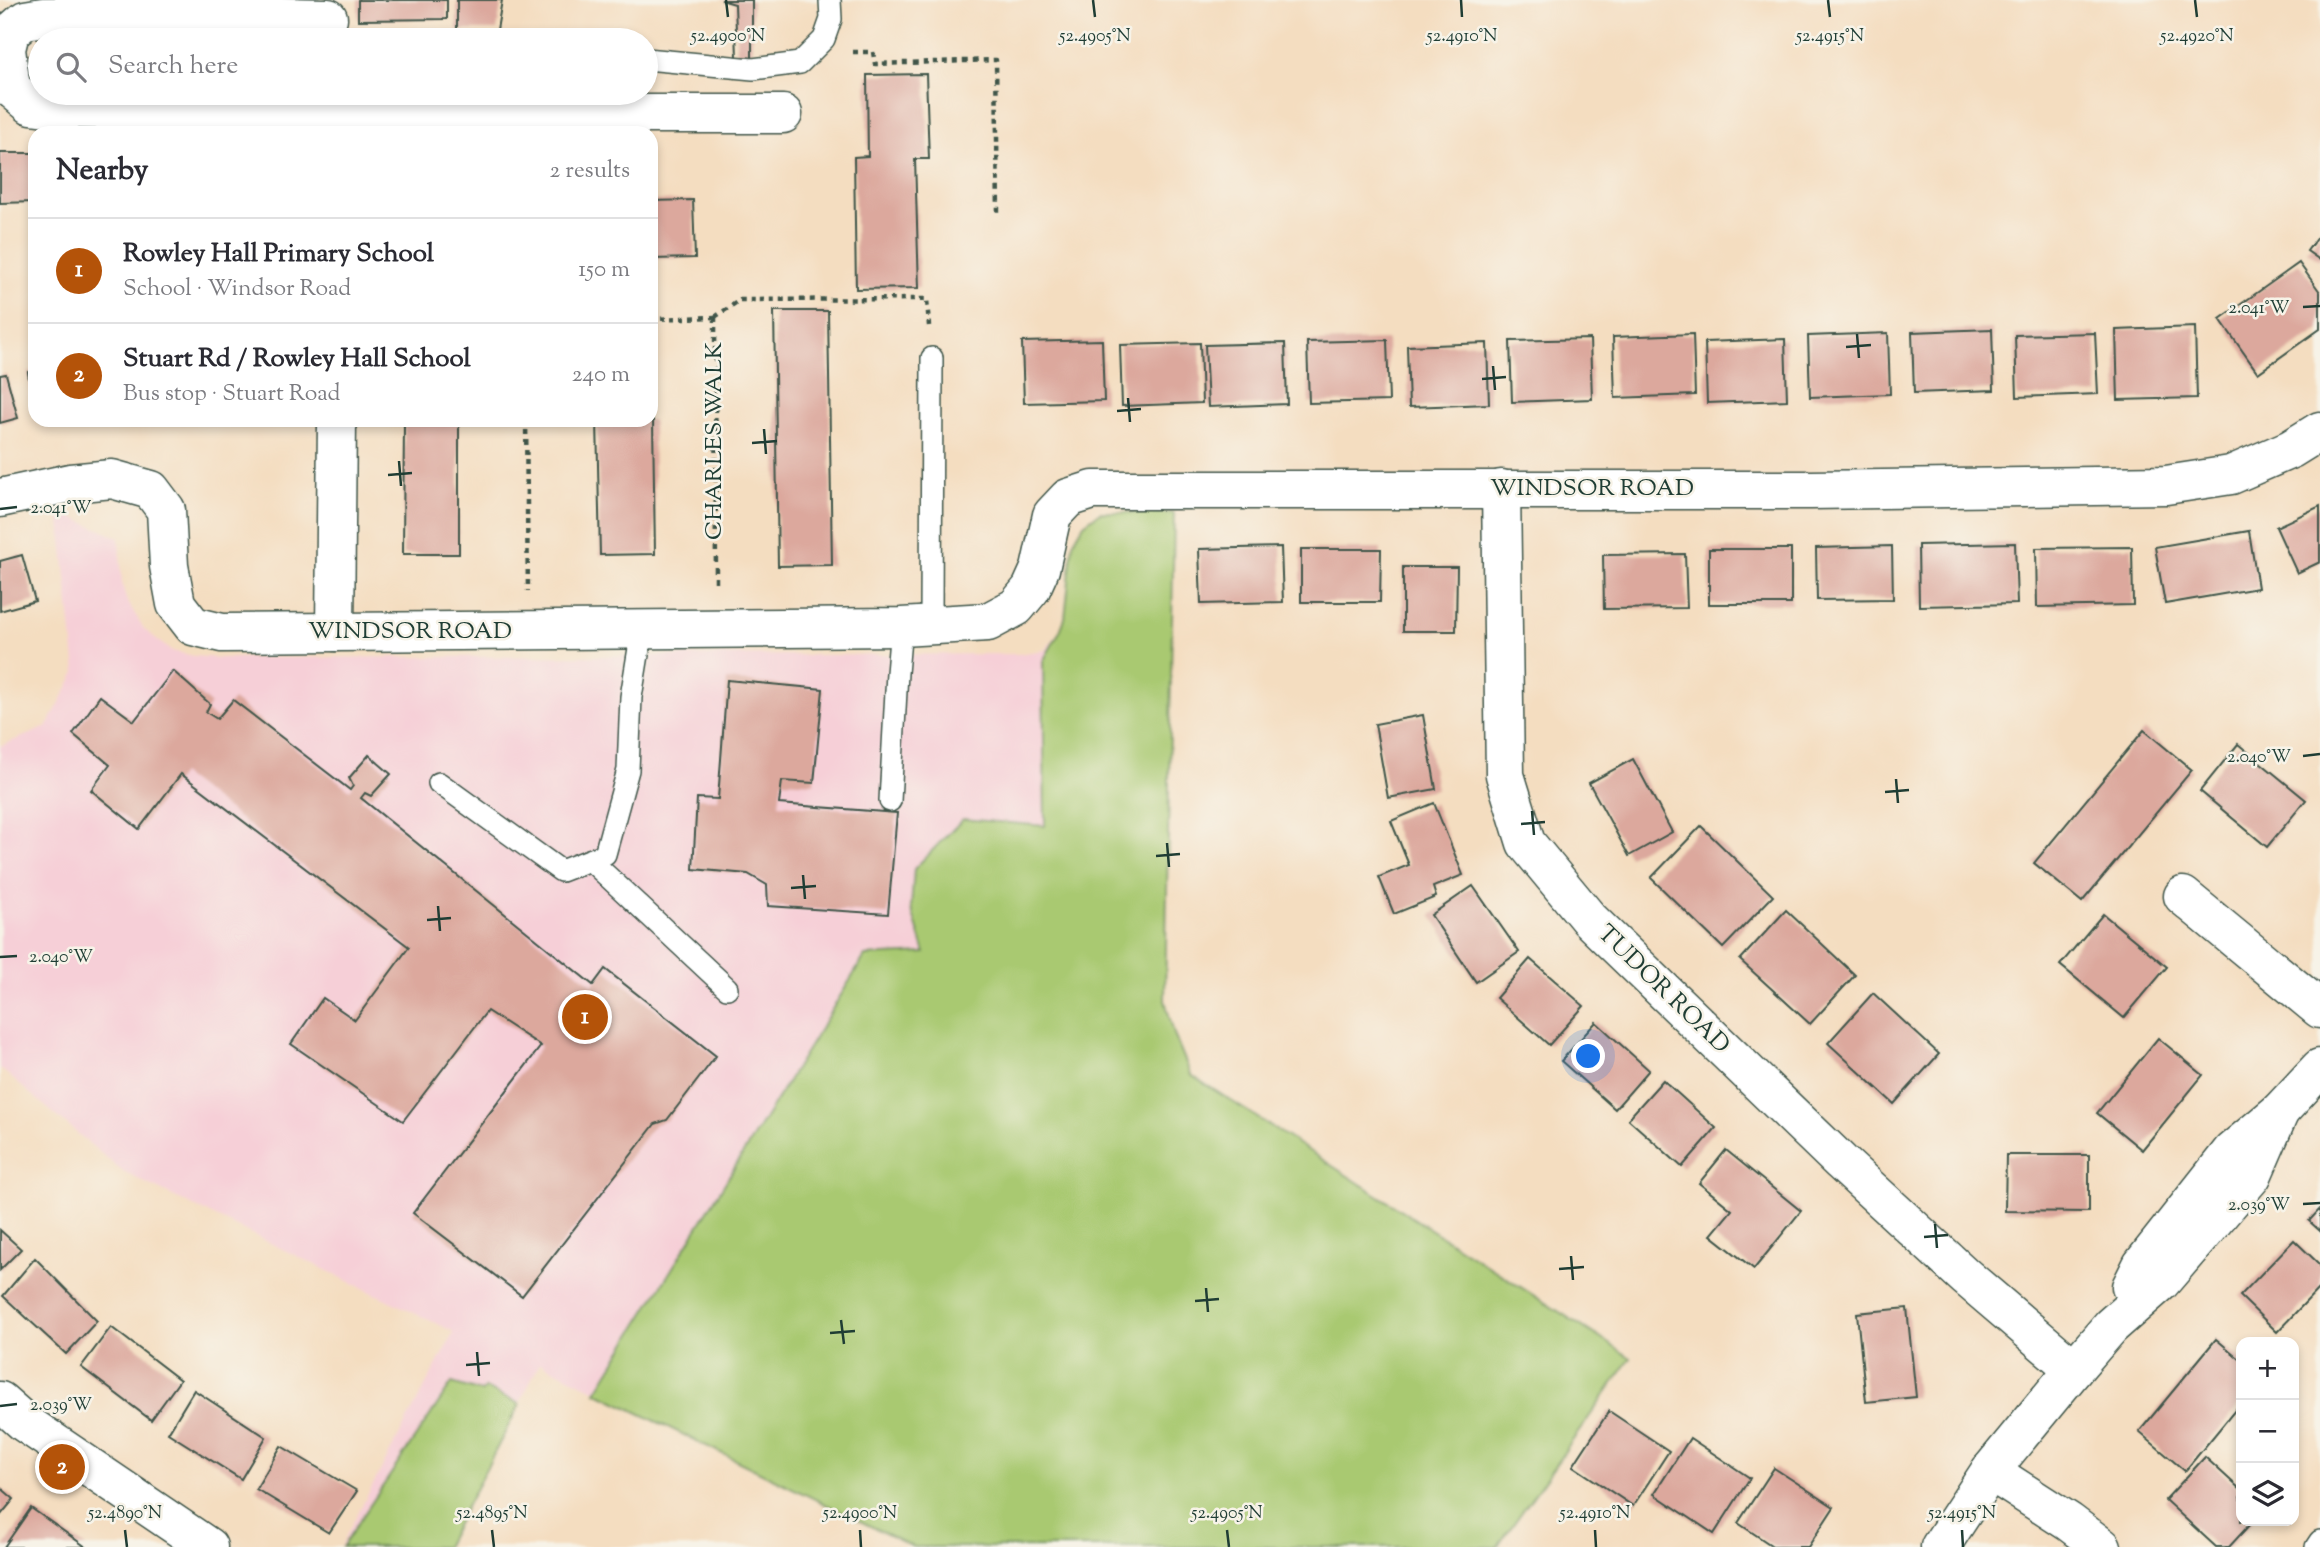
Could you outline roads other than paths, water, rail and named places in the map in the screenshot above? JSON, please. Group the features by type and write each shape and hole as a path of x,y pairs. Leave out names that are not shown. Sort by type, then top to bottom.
{"street":[{"path":"28,102 11,88 6,49 10,33 25,20 43,17 191,15 329,19"},
{"path":"31,105 61,108 338,113 783,114"},
{"path":"335,632 337,427"},
{"name":"WINDSOR ROAD","path":"0,498 70,483 112,479 151,490 166,510 169,566 176,604 193,626 222,633 916,626 988,622 1016,607 1031,589 1040,569 1052,515 1068,498 1093,490 1811,490 2166,485 2231,475 2291,449 2320,431"},
{"name":"TUDOR ROAD","path":"1501,489 1505,775 1526,843 1589,919 1841,1162 1966,1277 2074,1369"},
{"path":"2183,896 2320,1009"},
{"path":"1940,1547 1990,1471 2074,1369 2111,1326 2161,1282 2252,1176 2280,1111 2320,1068"},
{"path":"0,1401 25,1423 208,1547"},
{"path":"1990,1471 2069,1522 2102,1547"}],"lane":[{"path":"658,60 753,69 800,63 824,39 831,19 831,0"},
{"path":"890,801 897,673 916,626 932,358"},
{"path":"439,783 561,871 605,854 628,770 631,697 642,630"},
{"path":"590,860 727,988"},
{"path":"2316,1547 2320,1541"}],"place":[{"name":"Rowley Hall Primary School","path":"585,1017"},
{"name":"Stuart Rd / Rowley Hall School","path":"62,1467"}]}
